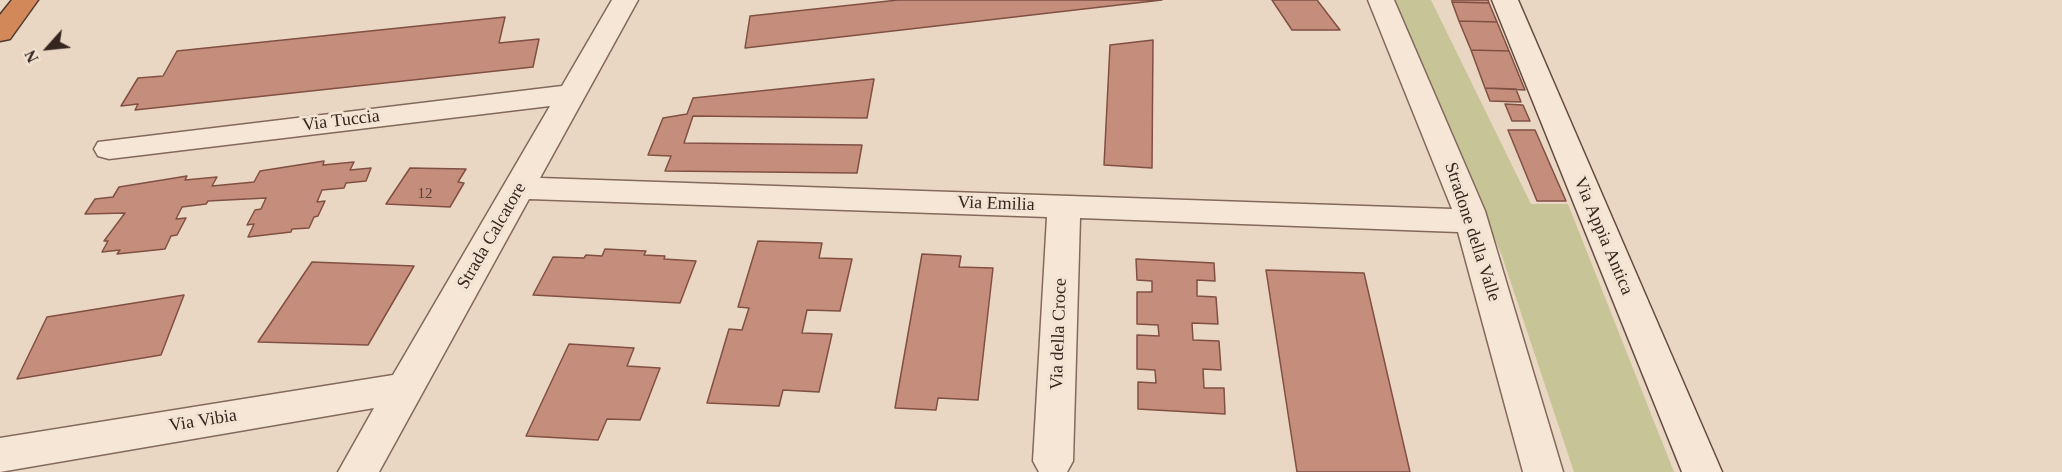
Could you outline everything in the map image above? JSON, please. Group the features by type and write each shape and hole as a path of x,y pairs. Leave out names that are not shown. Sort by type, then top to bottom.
{"highway":[{"path":"0,33 25,0"}],"street":[{"name":"Strada Calcatore","path":"358,472 625,0"},
{"name":"Stradone della Valle","path":"1381,0 1448,156 1472,221 1543,472"},
{"name":"Via Appia Antica","path":"1505,0 1702,472"},
{"name":"Via Tuccia","path":"109,149 572,94"},
{"name":"Via Emilia","path":"520,188 1472,221"},
{"name":"Via della Croce","path":"1053,461 1064,207"},
{"name":"Via Vibia","path":"0,455 406,388"}],"shaded area":[{"path":"1395,0 1431,0 1531,204 1568,204 1674,472 1574,472 1502,256"}],"building":[{"path":"898,0 1162,0 745,48 750,16"},
{"path":"1272,0 1317,0 1340,30 1292,30"},
{"path":"1452,0 1488,0 1489,3 1452,2"},
{"path":"1452,2 1489,3 1497,22 1459,21"},
{"path":"505,17 499,43 539,39 533,67 135,110 138,104 121,106 138,78 163,76 177,51"},
{"path":"1459,21 1497,22 1509,51 1471,50"},
{"path":"1153,40 1152,168 1104,165 1110,45"},
{"path":"1471,50 1509,51 1525,90 1485,88"},
{"path":"874,79 867,118 693,116 684,143 862,145 857,173 665,171 671,156 648,155 663,118 687,114 693,98"},
{"path":"1485,88 1516,89 1521,102 1490,101"},
{"path":"1505,104 1523,105 1530,121 1512,121"},
{"path":"1508,130 1535,130 1566,201 1537,201"},
{"path":"324,161 323,165 354,162 350,170 371,168 366,181 346,183 344,188 322,190 317,202 325,201 318,216 314,217 309,228 292,229 291,232 248,237 254,224 247,225 255,210 261,209 266,198 208,201 206,204 182,207 176,219 186,218 177,235 171,236 165,249 117,254 120,250 102,252 108,241 104,241 125,213 85,214 95,199 113,197 119,187 187,176 185,180 217,177 212,186 254,182 260,171"},
{"path":"410,168 466,169 458,182 464,183 450,207 386,204"},
{"path":"758,241 822,243 819,258 852,259 840,311 807,310 802,333 832,334 819,392 783,390 779,406 707,403 729,329 742,330 749,308 738,307"},
{"path":"605,249 646,251 644,255 696,261 680,303 533,295 553,257 602,256"},
{"path":"922,254 961,256 959,267 993,268 978,400 938,398 936,410 895,408"},
{"path":"1136,259 1214,263 1215,281 1197,280 1197,296 1216,297 1218,324 1192,323 1193,340 1219,341 1221,370 1203,369 1204,388 1224,388 1225,414 1138,409 1138,382 1156,383 1155,370 1137,369 1137,335 1159,336 1158,325 1137,324 1137,292 1152,292 1152,281 1137,280"},
{"path":"312,262 414,266 368,345 258,342"},
{"path":"1266,270 1364,273 1410,472 1297,472"},
{"path":"184,295 161,355 17,379 47,317"},
{"path":"569,344 634,348 627,366 660,368 640,420 607,419 598,440 526,436"}]}
